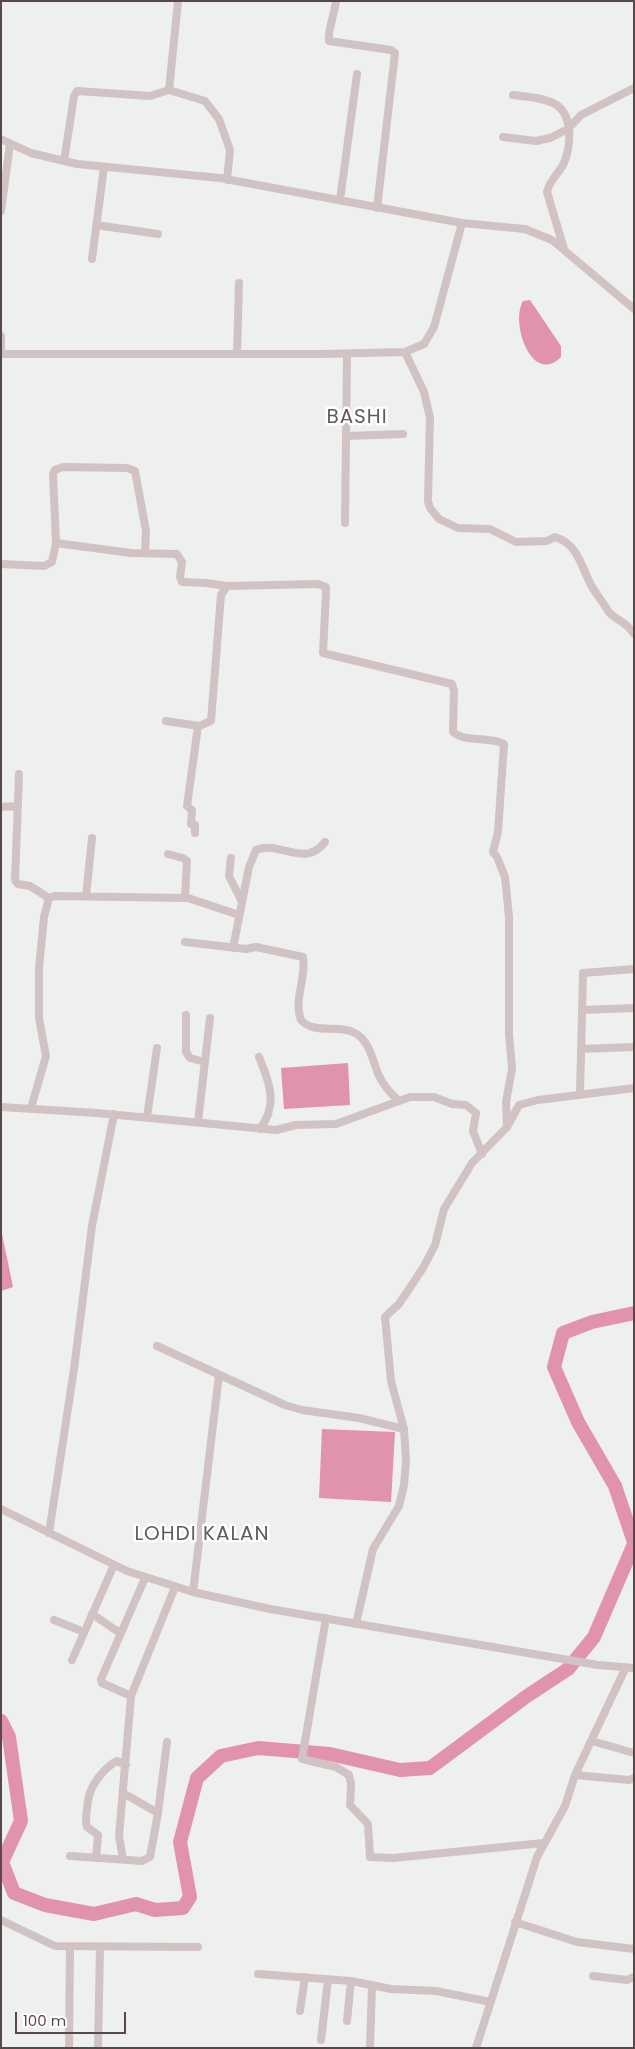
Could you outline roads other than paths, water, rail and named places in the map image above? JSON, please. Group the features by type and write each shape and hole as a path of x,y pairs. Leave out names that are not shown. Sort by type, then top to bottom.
{"street":[{"path":"169,90 178,1"},
{"path":"336,1 328,36 329,41 391,50 395,53 377,208"},
{"path":"340,200 357,74"},
{"path":"503,137 543,140 568,129 581,115 634,88"},
{"path":"64,161 74,96 77,91 150,96 169,90 205,101 216,112 230,150 226,180"},
{"path":"513,95 545,100 558,106 565,118 568,129 567,154 547,192 564,250"},
{"path":"1,139 30,153 64,161 226,180 462,223 524,228 538,232 564,250 634,309"},
{"path":"1,211 10,144"},
{"path":"92,259 104,167"},
{"path":"1,336 1,354 347,354 405,352 424,344 434,326 462,223"},
{"path":"96,225 158,234"},
{"path":"236,354 239,284"},
{"path":"405,352 428,405 430,418 428,501 433,514 452,527 490,529 516,542 547,541 556,537 565,540 577,553 590,583 610,614 628,625 634,634"},
{"path":"345,523 347,354"},
{"path":"346,436 403,434"},
{"path":"1,564 49,565 56,542 52,480 55,470 63,467 127,468 135,471 146,531 145,553"},
{"path":"56,542 145,553 174,554 180,556 182,562 180,577 182,582 226,586 322,585 326,587 323,653 452,684 454,696 452,726 455,734 498,741 504,744 498,832 493,852 498,857 505,876 510,917 509,1011 512,1069 506,1102 506,1127"},
{"path":"166,720 198,726 203,726 211,721 221,595 226,586"},
{"path":"195,833 195,825 191,824 190,820 192,810 187,806 198,726"},
{"path":"19,774 15,880 18,884 30,886 49,898 86,896 187,898 211,904 239,915"},
{"path":"1,807 18,806"},
{"path":"86,896 92,838"},
{"path":"233,948 249,867 256,850 270,849 307,854 318,851 325,842"},
{"path":"168,854 187,861 183,893 187,898"},
{"path":"231,858 229,876 242,902"},
{"path":"31,1108 46,1056 39,1018 39,968 44,917 49,898"},
{"path":"185,942 246,950 256,947 303,957 304,964 299,1006 301,1020 311,1027 346,1030 356,1033 368,1047 386,1088 398,1100"},
{"path":"580,1095 583,973 634,969"},
{"path":"583,1010 634,1008"},
{"path":"186,1014 186,1052 190,1058 205,1062"},
{"path":"198,1122 210,1018"},
{"path":"581,1049 634,1046"},
{"path":"147,1118 157,1048"},
{"path":"260,1057 271,1101 269,1117 260,1129"},
{"path":"356,1624 373,1549 399,1506 404,1485 406,1461 404,1429 390,1381 385,1317 399,1304 423,1268 435,1245 444,1209 472,1163 506,1127 516,1108 523,1103 634,1088"},
{"path":"1,1107 114,1114 276,1130 296,1126 336,1124 398,1100 410,1097 434,1098 452,1104 466,1105 476,1113 473,1131 482,1154"},
{"path":"49,1533 74,1369 92,1226 114,1114"},
{"path":"157,1346 293,1407 359,1418 404,1429"},
{"path":"193,1592 219,1375"},
{"path":"1,1508 114,1565 144,1578 193,1592 233,1602 356,1624 630,1668 575,1775 565,1806 543,1843 476,2048"},
{"path":"72,1660 114,1565"},
{"path":"132,1696 102,1683 101,1680 144,1578"},
{"path":"123,1860 119,1836 132,1696 175,1587"},
{"path":"92,1614 120,1633"},
{"path":"326,1618 302,1755 304,1760 336,1767 349,1775 351,1784 350,1805 368,1824 368,1854 372,1858 393,1858 543,1843"},
{"path":"54,1620 84,1632"},
{"path":"592,1741 634,1753"},
{"path":"70,1856 142,1861 150,1857 167,1742"},
{"path":"96,1858 98,1835 87,1827 86,1823 88,1795 96,1780 112,1763 118,1762 126,1765"},
{"path":"575,1775 629,1780 634,1778 634,1774"},
{"path":"124,1793 158,1813"},
{"path":"1,1920 50,1945 198,1947"},
{"path":"516,1922 577,1942 634,1949"},
{"path":"69,2048 70,1946"},
{"path":"98,2048 100,1947"},
{"path":"258,1974 351,1981 391,1989 445,1992 490,2002"},
{"path":"594,1976 627,1980 634,1977"},
{"path":"300,2012 305,1978"},
{"path":"321,2040 328,1980"},
{"path":"347,2021 351,1981"},
{"path":"370,2048 372,1985"}],"waterway":[{"path":"634,1313 592,1322 563,1333 554,1367 578,1422 615,1486 634,1542"},
{"path":"1,1721 9,1737 21,1821 2,1862 14,1893 45,1905 94,1914 136,1904 155,1910 183,1908 190,1897 180,1842 197,1778 221,1756 258,1748 330,1754 400,1770 430,1768 527,1696 568,1669 594,1637 634,1544"}],"district":[{"name":"BASHI","path":"357,418"},
{"name":"LOHDI KALAN","path":"202,1535"}]}
